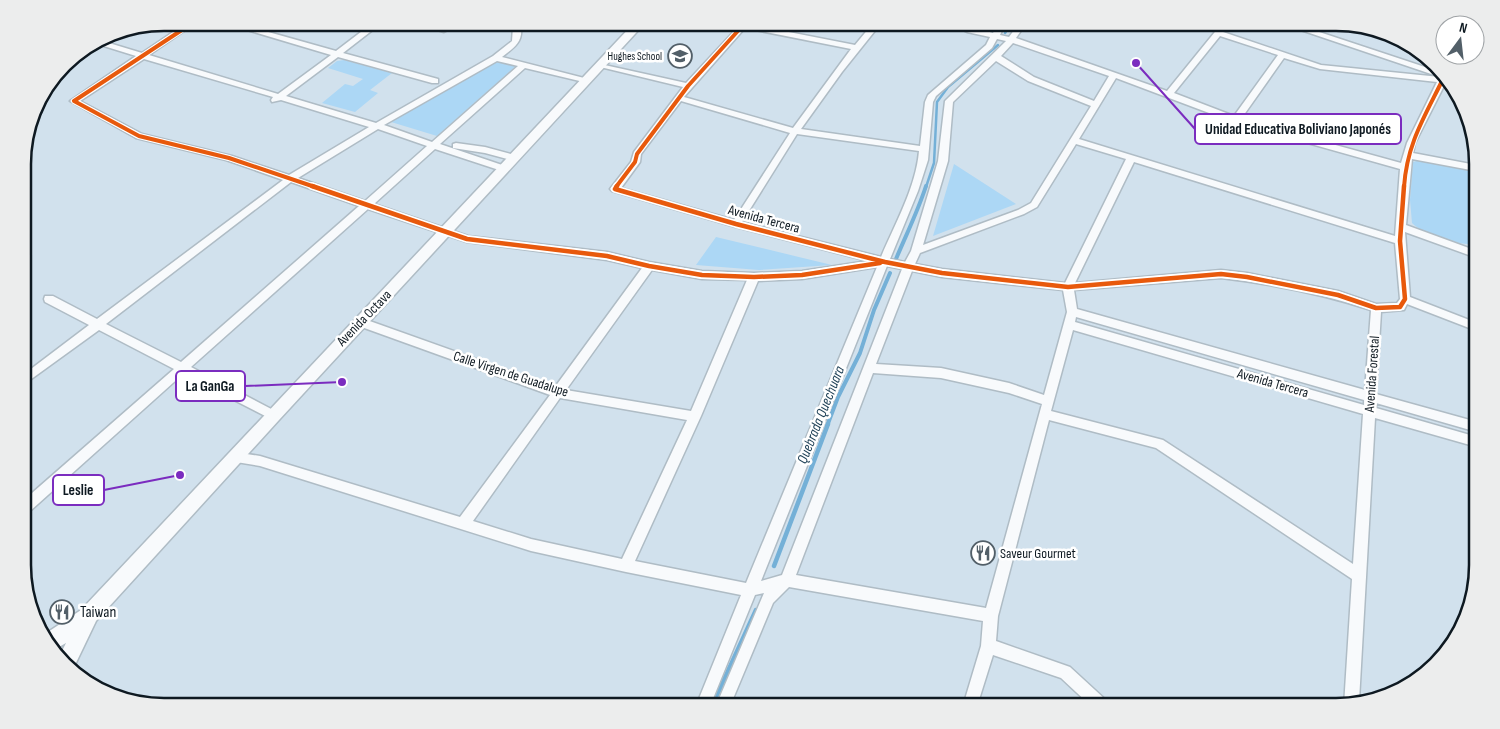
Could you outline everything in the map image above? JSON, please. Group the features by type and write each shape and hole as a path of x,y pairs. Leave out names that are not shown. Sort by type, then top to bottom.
{"main road":[{"name":"Avenida Octava","path":"54,639 88,616 273,415 446,233 632,32"},
{"name":"Avenida Octava","path":"69,657 88,616"}],"street":[{"path":"779,31 856,48"},
{"path":"736,224 794,131 856,48 871,31"},
{"path":"979,31 1013,40 1168,94 1236,120 1405,167"},
{"path":"707,698 743,613 750,590 913,191 924,149 929,102 932,95 989,46 997,31"},
{"path":"727,698 768,598 787,580 868,368 916,251 943,161 949,101 1013,40 1018,31"},
{"path":"1307,31 1433,74"},
{"path":"179,32 74,101 139,136 229,158 467,239 607,256 649,266 702,275 754,277 802,275 885,262"},
{"path":"259,32 435,81"},
{"path":"276,99 367,32"},
{"path":"31,375 291,178 496,58 516,42 518,32"},
{"path":"737,32 679,98 794,131 924,149"},
{"path":"1168,94 1218,33 1320,67 1435,76"},
{"path":"106,45 139,58"},
{"path":"99,48 139,58 434,144 505,169"},
{"path":"1236,120 1282,55"},
{"path":"996,57 1031,79 1096,105"},
{"path":"496,58 585,81"},
{"path":"31,502 523,66"},
{"path":"600,66 688,86"},
{"path":"916,251 1021,212 1034,205 1114,75"},
{"path":"908,267 942,273 1068,287 1222,274 1247,277 1338,295 1376,308 1400,307 1405,299 1400,241 1405,167 1408,152 1440,82"},
{"name":"Avenida Tercera","path":"679,98 637,154 635,162 616,189 736,224 908,267"},
{"path":"1074,140 1400,241"},
{"path":"434,144 485,150 515,158"},
{"path":"1408,152 1469,159"},
{"path":"1408,152 1469,166"},
{"path":"973,697 988,646 991,616 1070,318 1068,287 1130,158"},
{"path":"1401,227 1469,252"},
{"path":"463,524 649,266"},
{"path":"626,566 695,416 754,277"},
{"path":"1405,299 1469,324"},
{"path":"49,300 273,415"},
{"name":"Avenida Forestal","path":"1351,696 1376,308"},
{"name":"Avenida Tercera","path":"1070,318 1469,425"},
{"name":"Avenida Tercera","path":"1070,318 1469,440"},
{"name":"Calle Virgen de Guadalupe","path":"360,322 558,393 695,416"},
{"path":"868,368 940,373 1009,388 1046,408 1159,444 1359,576"},
{"path":"234,457 260,460 531,544 626,566 750,590 787,580 991,616"},
{"path":"988,646 1065,672 1092,697"}],"shaded area":[{"path":"344,60 392,73 370,90 378,93 355,112 322,103 345,84 353,86 363,79 328,68 337,61"},
{"path":"503,62 516,66 437,136 391,122 492,63"},
{"path":"1420,160 1469,169 1468,244 1438,238 1412,223 1410,200 1413,162"},
{"path":"954,164 1016,204 933,236"},
{"path":"716,237 832,265 759,270 696,265"}],"waterway":[{"name":"Quebrada Quechuara","path":"926,187 934,163 937,102 948,87 998,45"},
{"name":"Quebrada Quechuara","path":"896,259 926,186"},
{"name":"Quebrada Quechuara","path":"827,426 838,397 860,353 874,310 890,273"},
{"name":"Quebrada Quechuara","path":"774,566 828,424"},
{"name":"Quebrada Quechuara","path":"716,698 756,610"}],"cycle path":[{"path":"179,32 74,101 139,136 229,158 467,239 607,256 649,266 702,275 754,277 802,275 880,263"},
{"path":"737,32 688,86 637,154 635,162 615,189 736,224 885,262 942,273 1068,287 1221,274 1247,277 1338,295 1376,308 1400,307 1405,299 1400,241 1405,167 1411,143 1441,83"}],"place":[{"name":"Hughes School","path":"680,56"},
{"name":"Unidad Educativa Boliviano Japonés","path":"1136,63"},
{"name":"La GanGa","path":"342,382"},
{"name":"Leslie","path":"180,475"},
{"name":"Saveur Gourmet","path":"983,553"},
{"name":"Taiwan","path":"62,612"}]}
